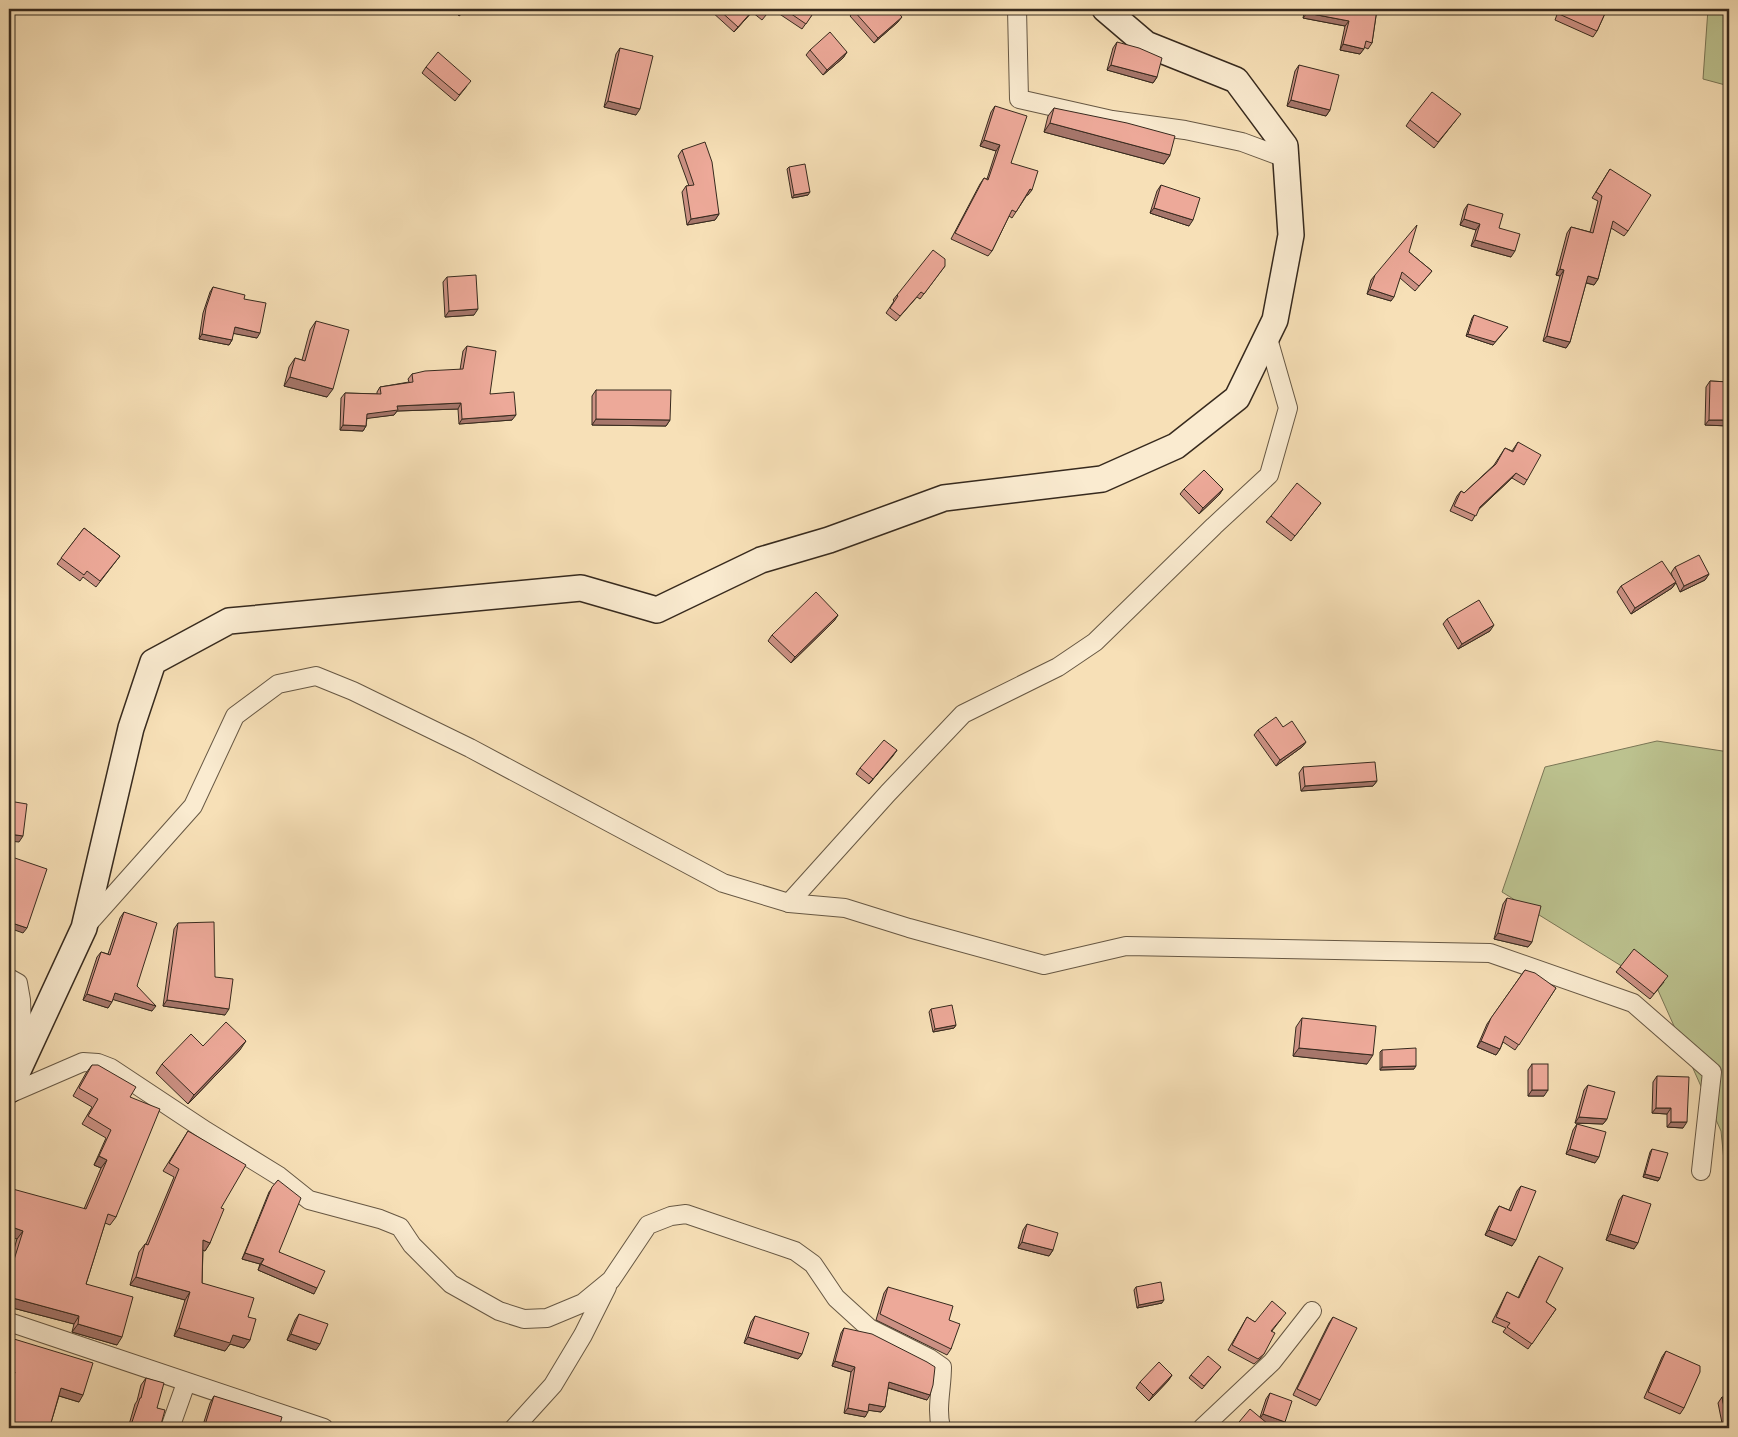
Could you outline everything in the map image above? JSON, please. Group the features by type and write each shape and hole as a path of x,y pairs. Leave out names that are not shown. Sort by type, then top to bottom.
{"main road":[{"path":"9,1092 84,928 131,728 153,662 229,622 581,588 657,610 761,560 830,540 944,498 1102,479 1176,446 1237,398 1275,320 1292,235 1285,146 1236,80 1146,44 1106,9"}],"street":[{"path":"1017,9 1019,99 1112,120 1185,130 1242,142 1285,158"},
{"path":"789,903 888,793 963,714 1058,667 1096,642 1214,526 1269,475 1288,408 1267,335"},
{"path":"84,928 193,806 234,716 278,684 316,676 353,691 470,748 723,884 789,903 845,908 909,928 1044,965 1126,946 1490,953 1633,1003 1712,1072 1701,1171"},
{"path":"9,978 18,983 21,1000 23,1058"},
{"path":"9,1092 83,1062 98,1063 111,1068 206,1131 279,1176 309,1200 400,1226 412,1245 451,1284 499,1311 524,1319 547,1318 584,1303 611,1280"},
{"path":"514,1428 553,1385 583,1335 611,1280 648,1225 671,1216 686,1214 795,1251 813,1264 836,1298 869,1328 929,1358 942,1367 942,1385 938,1404 941,1428"},
{"path":"1202,1428 1272,1362 1312,1312"},
{"path":"9,1322 324,1428"},
{"path":"170,1428 186,1383"}],"green space":[{"path":"1708,9 1729,9 1729,86 1703,79"},
{"path":"1657,741 1729,752 1729,1210 1721,1131 1657,988 1502,892 1545,767"}],"building":[{"path":"718,9 754,9 738,27"},
{"path":"758,9 770,9 766,15"},
{"path":"784,9 816,9 806,24"},
{"path":"856,9 895,9 902,17 878,38 854,11"},
{"path":"1307,9 1377,9 1372,43 1366,41 1364,49 1343,44 1349,21 1307,13"},
{"path":"1561,9 1607,9 1597,31 1559,14"},
{"path":"830,32 847,52 827,70 810,50"},
{"path":"1117,42 1139,48 1162,58 1157,77 1111,65"},
{"path":"620,48 653,56 640,109 608,101"},
{"path":"438,52 471,81 459,95 426,67"},
{"path":"1299,65 1339,75 1330,110 1291,100"},
{"path":"1432,92 1461,114 1438,142 1410,120"},
{"path":"995,106 1027,116 1011,163 1038,171 1032,190 1030,189 1016,212 1012,210 992,251 955,233 984,178 988,180 1000,145 984,140"},
{"path":"1054,108 1127,123 1175,136 1170,155 1050,123"},
{"path":"705,142 712,162 719,214 691,219 686,186 694,185 682,150"},
{"path":"805,164 810,192 794,195 789,167"},
{"path":"1610,169 1651,195 1628,231 1613,221 1598,279 1588,276 1570,342 1547,336 1564,270 1560,269 1571,227 1593,233 1602,196 1596,192"},
{"path":"1161,185 1200,198 1193,220 1154,208"},
{"path":"1468,204 1503,214 1499,228 1520,234 1515,251 1475,240 1480,224 1464,219"},
{"path":"1417,225 1409,252 1432,271 1419,286 1402,272 1394,297 1370,289 1375,275"},
{"path":"933,250 945,259 945,266 924,294 921,292 900,316 890,308 897,295"},
{"path":"476,275 478,309 449,311 447,277"},
{"path":"213,287 245,295 244,299 266,303 260,333 235,327 232,340 202,334 206,308"},
{"path":"1474,315 1508,327 1495,342 1468,334"},
{"path":"316,321 349,330 333,389 290,377 295,358 305,361"},
{"path":"467,346 496,351 490,394 514,392 516,415 462,419 461,403 397,406 398,410 367,414 366,426 343,425 345,393 381,394 380,387 413,382 412,374 425,371 463,369"},
{"path":"1710,381 1729,382 1729,420 1709,420"},
{"path":"596,390 671,390 670,420 596,419"},
{"path":"1518,442 1541,455 1527,480 1516,473 1480,507 1476,516 1454,506 1461,491 1464,493 1496,464 1505,448 1513,452"},
{"path":"1204,470 1223,489 1203,508 1184,489"},
{"path":"1297,483 1321,503 1295,536 1271,516"},
{"path":"84,528 120,556 100,581 87,571 84,575 61,558"},
{"path":"1699,555 1709,574 1684,586 1675,567"},
{"path":"1662,561 1676,582 1635,608 1621,586"},
{"path":"816,592 838,615 795,657 772,635"},
{"path":"1479,600 1494,625 1462,644 1447,619"},
{"path":"1276,717 1283,727 1292,721 1306,742 1280,760 1258,730"},
{"path":"884,740 897,750 873,779 860,768"},
{"path":"9,745 14,745 12,782 9,782"},
{"path":"1375,762 1377,781 1305,786 1303,767"},
{"path":"9,801 27,804 23,836 9,834"},
{"path":"9,856 47,869 27,928 9,922"},
{"path":"1507,898 1541,906 1532,942 1498,933"},
{"path":"124,912 157,923 137,986 156,1006 115,993 112,1002 87,994 101,952 110,955"},
{"path":"214,922 215,977 233,979 229,1009 167,1000 178,923"},
{"path":"1634,949 1668,976 1654,994 1620,967"},
{"path":"1525,970 1535,973 1556,988 1519,1045 1505,1036 1500,1049 1481,1041 1491,1018"},
{"path":"952,1005 956,1025 935,1029 931,1009"},
{"path":"1302,1018 1376,1026 1373,1055 1299,1048"},
{"path":"226,1022 246,1041 194,1095 162,1064 191,1034 203,1046"},
{"path":"1416,1048 1416,1066 1382,1067 1382,1050"},
{"path":"1532,1064 1548,1064 1548,1090 1532,1090"},
{"path":"92,1065 98,1065 136,1087 130,1097 160,1109 116,1217 108,1214 86,1284 133,1297 122,1337 78,1324 79,1316 9,1297 9,1262 13,1263 23,1231 9,1226 9,1188 86,1209 107,1160 99,1156 111,1130 88,1116 98,1099 79,1088"},
{"path":"1657,1076 1689,1077 1687,1122 1671,1122 1671,1108 1656,1108"},
{"path":"1588,1085 1615,1092 1607,1119 1579,1117"},
{"path":"1577,1124 1606,1132 1599,1157 1570,1149"},
{"path":"188,1131 246,1165 221,1208 224,1209 210,1243 203,1240 202,1283 254,1298 248,1317 256,1319 250,1340 233,1335 230,1343 179,1328 190,1292 136,1277 145,1244 148,1245 179,1169 169,1163"},
{"path":"1652,1149 1668,1153 1660,1178 1645,1174"},
{"path":"278,1180 301,1198 279,1252 325,1271 317,1288 261,1264 264,1259 245,1253 272,1187"},
{"path":"1521,1186 1536,1191 1516,1240 1489,1230 1499,1206 1511,1211"},
{"path":"1623,1195 1651,1204 1638,1243 1610,1234"},
{"path":"1027,1224 1058,1233 1053,1250 1022,1242"},
{"path":"1539,1256 1563,1268 1546,1302 1556,1309 1532,1344 1507,1327 1510,1323 1496,1317 1507,1292 1519,1298"},
{"path":"1161,1282 1164,1300 1139,1305 1136,1287"},
{"path":"888,1287 953,1306 949,1320 960,1324 951,1349 880,1314"},
{"path":"1272,1301 1286,1313 1271,1331 1275,1333 1264,1354 1258,1359 1232,1345 1247,1317 1255,1322"},
{"path":"299,1314 328,1324 320,1344 291,1334"},
{"path":"755,1316 809,1333 802,1354 748,1337"},
{"path":"1333,1317 1357,1328 1320,1400 1297,1389"},
{"path":"844,1328 872,1334 935,1367 930,1395 889,1382 885,1407 869,1404 868,1412 848,1408 855,1367 835,1361"},
{"path":"14,1339 93,1363 83,1395 61,1388 50,1426 56,1428 9,1428 9,1392 15,1372 9,1370 9,1358"},
{"path":"1666,1351 1700,1366 1700,1372 1684,1408 1648,1392"},
{"path":"1208,1356 1221,1367 1204,1386 1191,1375"},
{"path":"1159,1362 1172,1375 1153,1395 1140,1382"},
{"path":"146,1378 164,1383 157,1408 165,1410 160,1428 130,1428 141,1398"},
{"path":"1270,1393 1292,1401 1285,1422 1263,1414"},
{"path":"214,1396 282,1417 280,1424 294,1428 204,1428"},
{"path":"1729,1396 1729,1428 1728,1428 1722,1397"},
{"path":"1250,1409 1268,1424 1265,1428 1234,1428"},
{"path":"1602,1424 1614,1428 1601,1428"}]}
